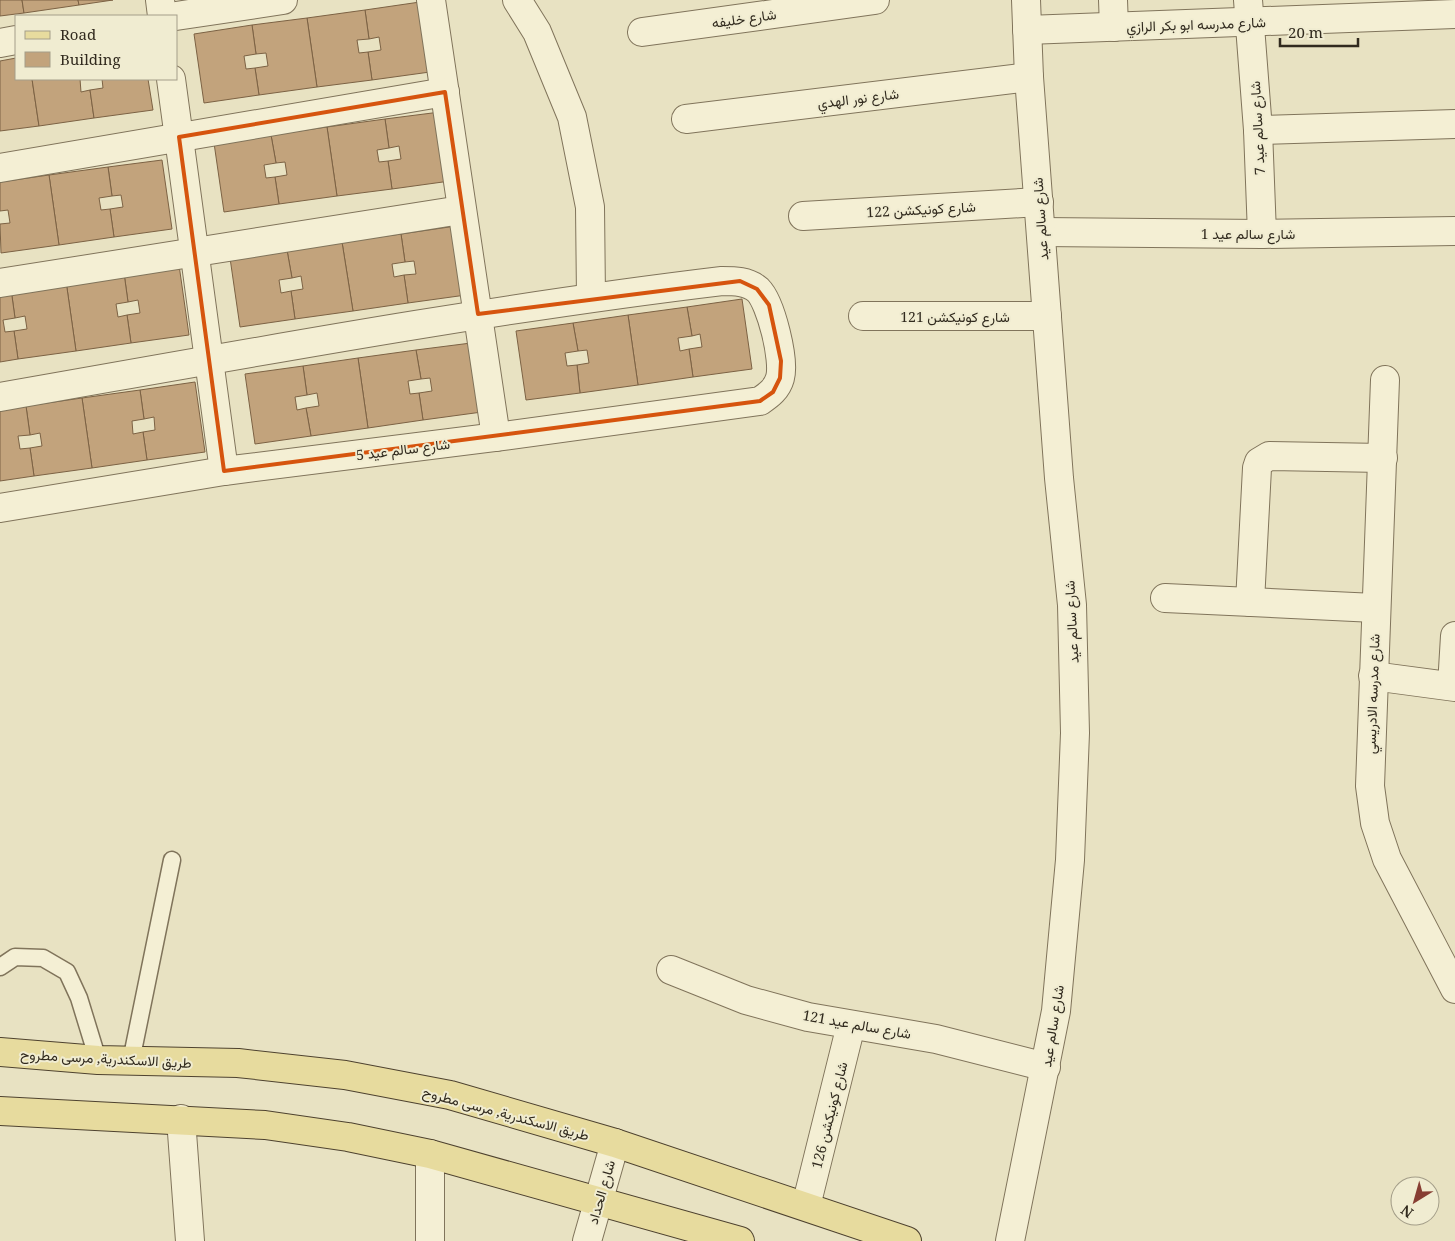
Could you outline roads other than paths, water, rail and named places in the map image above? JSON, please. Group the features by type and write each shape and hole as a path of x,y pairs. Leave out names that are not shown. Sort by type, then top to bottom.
{"main road":[{"name":"طريق الاسكندرية, مرسى مطروح","path":"0,1052 98,1060 238,1063 345,1074 450,1095 615,1143 907,1241"},
{"path":"0,1111 274,1126 348,1137 430,1154 599,1200 739,1241"}],"street":[{"path":"160,0 162,15"},
{"path":"178,16 283,0"},
{"path":"432,0 461,210 496,437"},
{"path":"0,397 478,314 592,297 590,206 572,117 537,32 517,0"},
{"name":"شارع خليفه","path":"642,32 875,0"},
{"name":"شارع سالم عيد","path":"1010,1241 1056,1010 1070,860 1075,733 1072,605 1059,478 1029,76 1026,0"},
{"path":"1112,0 1114,27"},
{"name":"شارع مدرسه ابو بكر الرازي","path":"1027,30 1114,27 1249,11 1455,14"},
{"name":"شارع سالم عيد 7","path":"1249,11 1258,130 1262,234"},
{"path":"0,43 15,40"},
{"name":"شارع نور الهدي","path":"686,119 1029,76"},
{"path":"171,80 224,471"},
{"path":"0,168 445,92"},
{"path":"1258,130 1455,124"},
{"name":"شارع كونيكشن 122","path":"802,216 1039,202"},
{"path":"0,283 461,210"},
{"name":"شارع سالم عيد 1","path":"1041,232 1262,234 1455,231"},
{"name":"شارع سالم عيد 5","path":"0,508 224,471 496,437 760,400 773,392 780,378 781,361 769,304 757,289 740,281 722,281 592,297"},
{"name":"شارع كونيكشن 121","path":"863,316 1047,316"},
{"name":"شارع مدرسه الادريسي","path":"1384,380 1383,458 1375,608 1370,786 1375,823 1387,859 1455,989"},
{"path":"1250,602 1257,468 1260,462 1269,456 1383,458"},
{"path":"1164,598 1375,608"},
{"path":"1373,676 1453,687 1455,636"},
{"name":"شارع سالم عيد 121","path":"671,970 746,1000 808,1017 936,1039 1046,1067"},
{"name":"شارع كونيكشن 126","path":"806,1206 851,1025"},
{"path":"181,1120 190,1241"},
{"name":"شارع الحداد","path":"587,1241 615,1143"},
{"path":"430,1154 430,1241"}],"lane":[{"path":"130,1061 172,860"},
{"path":"0,967 15,957 44,958 67,972 79,998 98,1060"}]}
